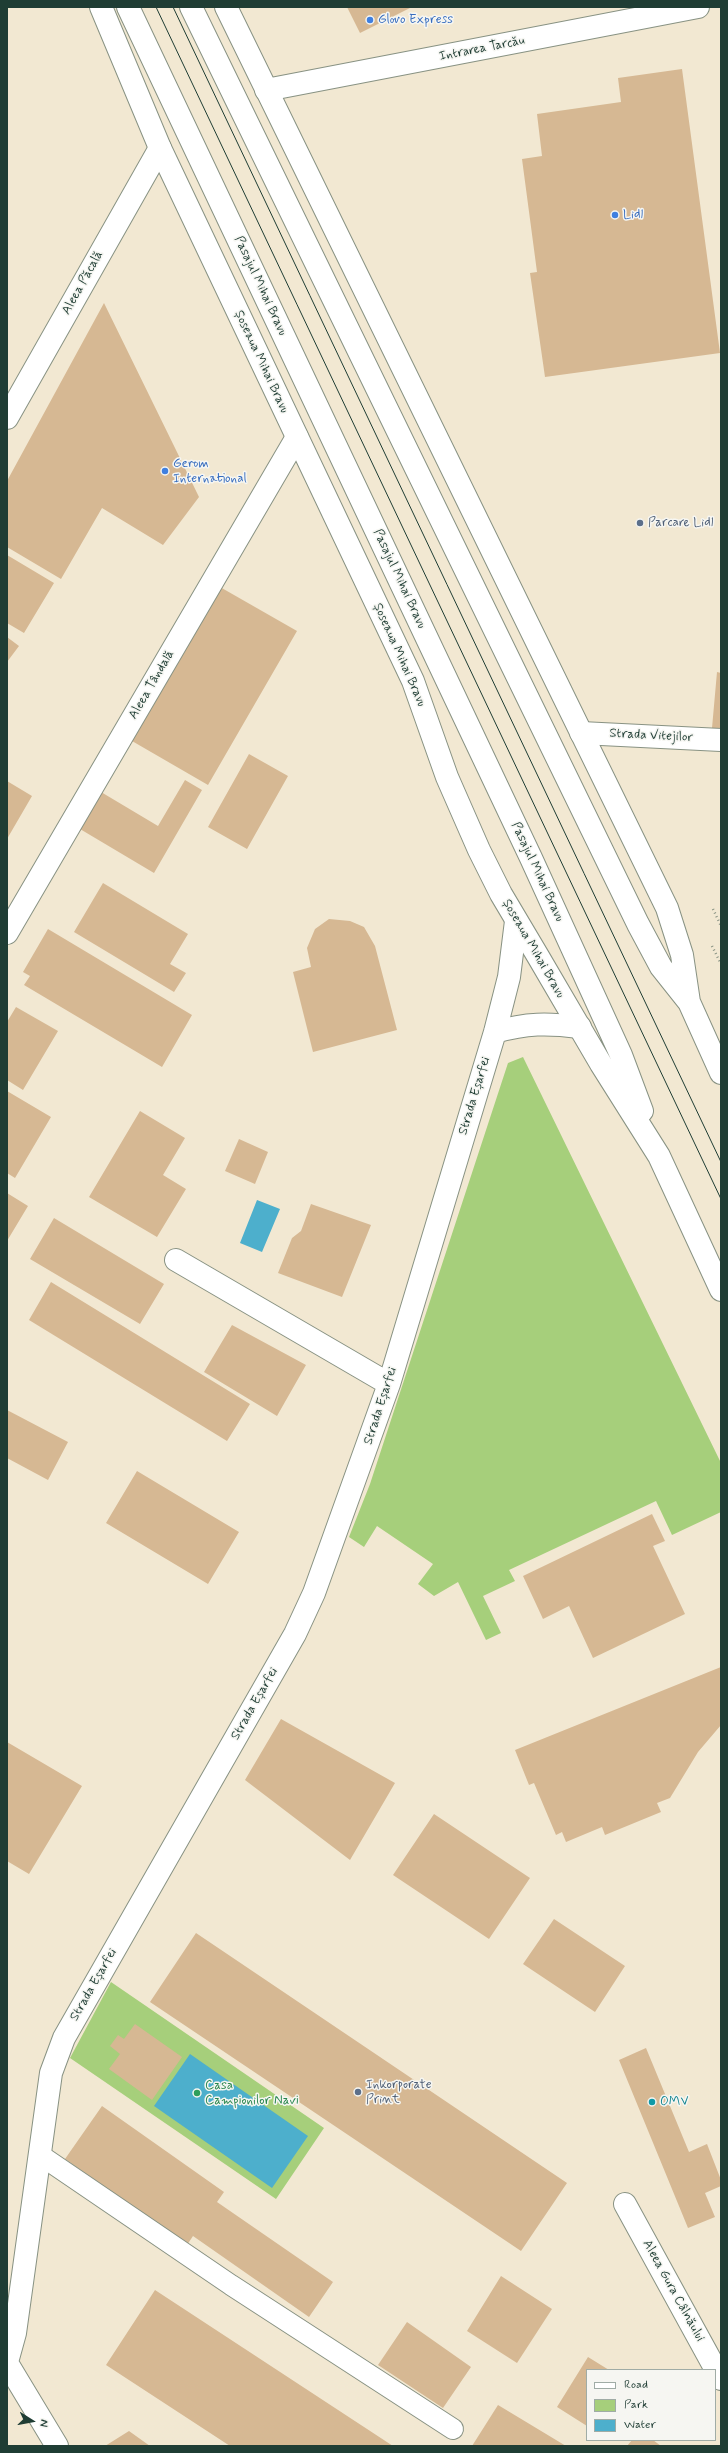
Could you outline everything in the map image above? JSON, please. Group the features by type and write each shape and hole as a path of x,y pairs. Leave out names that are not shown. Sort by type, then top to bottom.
{"main road":[{"name":"Șoseaua Mihai Bravu","path":"101,7 160,148 413,681 458,803 482,857 516,921 659,1156 721,1290"},
{"name":"Pasajul Mihai Bravu","path":"128,7 532,858 621,1055 659,1156"},
{"path":"191,7 590,827 661,967 689,1002 721,1073"},
{"path":"226,7 667,908 682,955 689,1002"},
{"name":"Intrarea Tarcău","path":"266,90 698,7"},
{"name":"Aleea Păcală","path":"7,418 160,148"},
{"name":"Aleea Tândală","path":"7,933 297,437"},
{"name":"Strada Vitejilor","path":"581,733 721,740"},
{"name":"Strada Eșarfei","path":"57,2446 7,2362 15,2333 51,2073 64,2038 295,1634 317,1586 389,1384 495,1032 509,977 516,921"},
{"path":"495,1032 530,1023 548,1023 580,1028"},
{"path":"176,1260 389,1384"},
{"name":"Aleea Gura Câlnăului","path":"625,2204 716,2369"},
{"name":"Aleea Gura Câlnăului","path":"716,2370 721,2379"}],"lane":[{"path":"40,2155 231,2285 453,2429"}],"path":[{"path":"713,909 721,926"}],"green space":[{"path":"523,1057 721,1463 721,1512 672,1535 656,1501 509,1570 515,1581 483,1596 501,1633 486,1640 458,1582 434,1596 418,1584 433,1564 377,1526 364,1547 349,1537 370,1484 508,1063"},
{"name":"Casa Campionilor Navi","path":"111,1982 324,2128 276,2199 70,2058"}],"water":[{"path":"257,1200 280,1209 262,1252 240,1243"},
{"path":"190,2054 308,2136 272,2188 154,2106"}],"building":[{"name":"Glovo Express","path":"347,7 412,7 360,33"},
{"name":"Lidl","path":"682,69 720,353 545,377 530,273 537,272 522,159 542,156 537,114 621,102 618,78"},
{"path":"104,303 199,497 163,545 102,508 61,579 7,547 7,481"},
{"path":"7,555 54,583 24,633 7,623"},
{"path":"220,587 297,631 208,785 132,741"},
{"path":"7,637 19,646 7,662"},
{"path":"717,672 721,673 721,729 712,728"},
{"path":"249,754 288,776 247,849 208,827"},
{"path":"185,780 202,790 154,873 80,829 101,792 158,826"},
{"path":"7,781 32,796 7,839"},
{"path":"103,883 188,934 170,964 186,973 174,992 74,932"},
{"path":"329,919 350,921 364,927 375,946 397,1030 313,1052 293,972 311,967 307,948 315,929"},
{"path":"48,929 192,1015 162,1067 24,985 30,976 23,972"},
{"path":"16,1007 58,1031 23,1090 7,1080 7,1022"},
{"path":"7,1091 51,1117 15,1178 7,1173"},
{"path":"140,1111 185,1138 163,1175 186,1189 157,1237 89,1197"},
{"path":"239,1139 268,1152 255,1184 225,1171"},
{"path":"7,1193 28,1206 7,1241"},
{"path":"311,1204 371,1225 342,1297 278,1273 292,1238 301,1231"},
{"path":"54,1218 164,1284 140,1324 30,1259"},
{"path":"51,1282 250,1404 227,1441 29,1320"},
{"path":"232,1325 306,1365 277,1416 204,1372"},
{"path":"7,1410 68,1442 48,1480 7,1458"},
{"path":"137,1471 239,1532 208,1584 106,1523"},
{"path":"652,1514 665,1541 653,1546 685,1614 593,1658 569,1606 543,1619 523,1576"},
{"path":"721,1667 721,1725 698,1752 670,1798 657,1803 661,1812 605,1835 602,1827 566,1842 562,1832 556,1835 534,1783 529,1785 515,1750"},
{"path":"281,1719 395,1783 350,1860 245,1780"},
{"path":"7,1742 82,1786 29,1874 7,1861"},
{"path":"434,1814 530,1878 489,1939 393,1875"},
{"path":"554,1919 625,1966 595,2012 523,1964"},
{"name":"Inkorporate Print","path":"196,1933 567,2183 521,2251 150,2002"},
{"path":"135,2024 182,2057 152,2100 109,2069 120,2054 110,2046 118,2035 124,2039"},
{"name":"OMV","path":"646,2048 689,2152 707,2144 721,2180 721,2186 705,2193 715,2217 688,2228 619,2060"},
{"path":"102,2106 224,2192 217,2202 333,2282 309,2317 193,2236 187,2245 65,2159"},
{"path":"501,2276 552,2309 517,2363 467,2331"},
{"path":"155,2290 393,2446 230,2446 106,2365"},
{"path":"407,2322 471,2367 443,2408 378,2365"},
{"path":"588,2357 607,2369 586,2369 586,2425 557,2407"},
{"path":"498,2405 566,2446 472,2446"},
{"path":"129,2431 150,2446 105,2446"},
{"path":"631,2441 654,2441 661,2446 627,2446"}],"tram line":[{"path":"156,7 721,1199"},
{"path":"173,7 721,1162"}],"place":[{"name":"Glovo Express","path":"370,20"},
{"name":"Lidl","path":"615,215"},
{"name":"Gerom International","path":"165,471"},
{"name":"Parcare Lidl","path":"640,523"},
{"name":"Inkorporate Print","path":"358,2092"},
{"name":"Casa Campionilor Navi","path":"197,2093"},
{"name":"OMV","path":"652,2102"}]}
